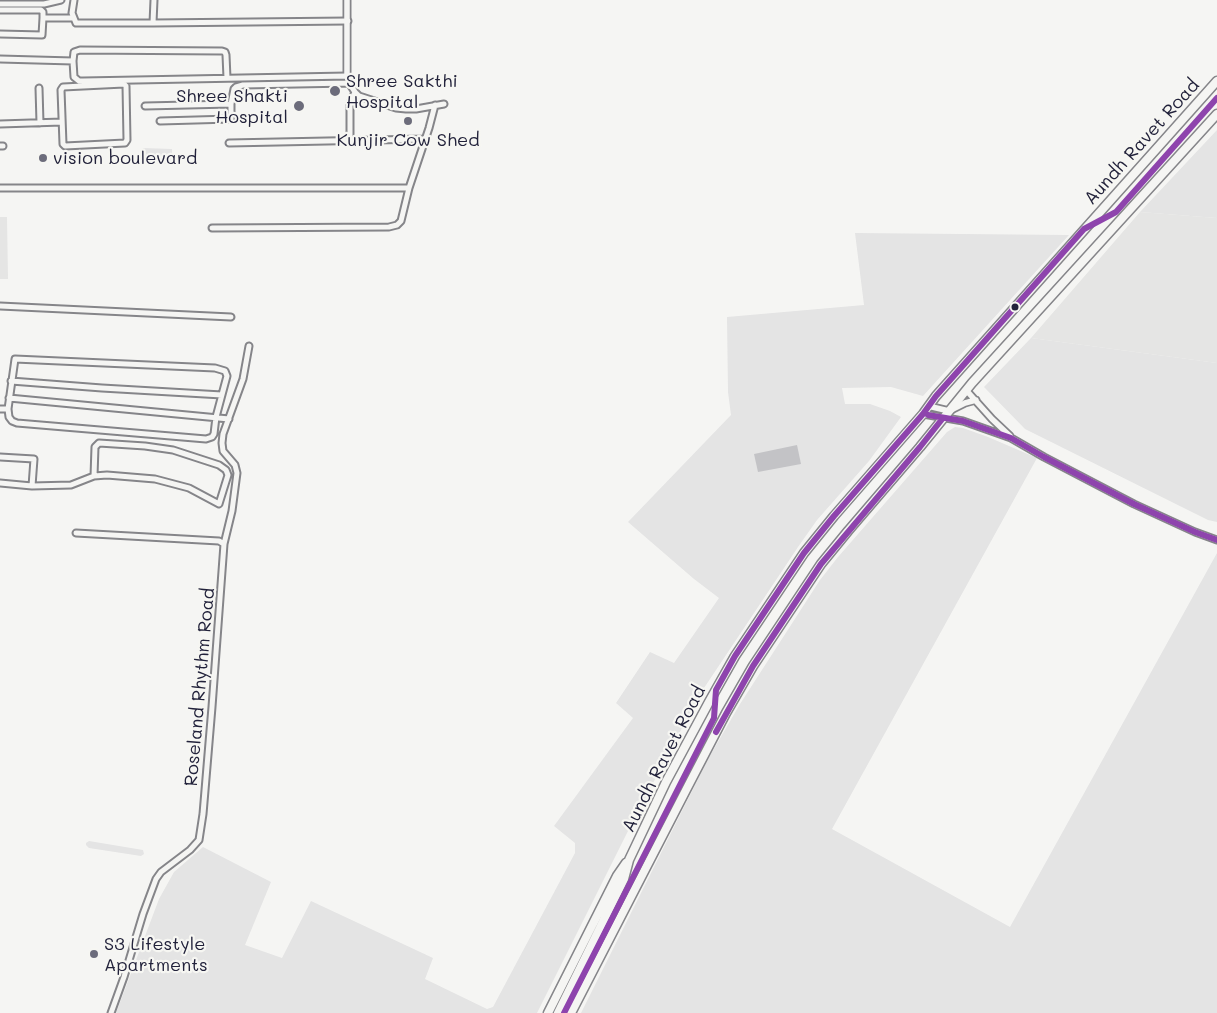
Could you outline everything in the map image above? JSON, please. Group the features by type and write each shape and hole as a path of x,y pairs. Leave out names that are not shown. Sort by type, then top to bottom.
{"main road":[{"name":"Aundh Ravet Road","path":"558,1013 624,879 629,860 666,782 709,702 735,656 810,545 936,396 1217,81"},
{"name":"Aundh Ravet Road","path":"571,1013 726,713 753,666 821,564 966,390 1217,114"},
{"path":"548,1013 617,876 629,860"}],"street":[{"path":"0,4 44,4 61,0"},
{"path":"74,0 72,13 76,22 348,21"},
{"path":"153,23 154,0"},
{"path":"347,0 347,76 355,92 359,96 396,108 416,109 444,104"},
{"path":"0,10 41,10 43,12 42,35 0,34"},
{"path":"43,18 73,18"},
{"path":"227,78 226,55 222,51 80,50 74,52 74,76 79,81 347,76"},
{"path":"0,60 73,61"},
{"path":"160,121 231,119 234,89 239,86 350,83"},
{"path":"124,84 126,86 127,140 125,143 66,146 63,144 62,122 61,90 63,87 124,84"},
{"path":"40,88 40,123"},
{"path":"350,141 350,103 355,92"},
{"path":"145,106 231,104"},
{"path":"212,228 394,227 401,221 409,188 435,105"},
{"path":"0,124 62,122"},
{"path":"230,143 425,139"},
{"path":"0,188 409,188"},
{"path":"0,306 231,317"},
{"name":"Roseland Rhythm Road","path":"111,1013 156,879 161,872 190,850 199,840 203,814 224,544 232,511 237,473 235,465 223,451 222,443 223,434 243,379 249,346"},
{"path":"15,359 215,368 225,371 227,376 222,395 214,434 206,439 17,423 12,421 8,409 15,359"},
{"path":"11,381 222,395"},
{"path":"966,390 1012,438"},
{"path":"10,398 229,419"},
{"path":"926,410 949,411 965,402 976,400"},
{"path":"0,409 8,409"},
{"path":"926,410 943,418 963,421 1012,438 1134,504 1217,540"},
{"path":"0,483 32,486 71,485 94,476 107,475 155,479 190,488 219,504 228,475 226,470 219,465 173,450 100,443 95,447 94,476"},
{"path":"0,457 34,459 32,486"},
{"path":"76,533 219,541 224,544"}],"shaded area":[{"path":"1217,130 1217,218 1140,212"},
{"path":"143,148 172,149 172,164 143,163"},
{"path":"1140,212 1217,218 1217,363 1031,338"},
{"path":"0,217 7,217 8,279 0,279"},
{"path":"855,233 1069,235 923,396 891,387 842,388 845,404 870,404 901,417 869,461 817,520 700,694 633,821 537,1013 116,1013 159,899 174,872 203,847 271,882 245,945 282,958 311,901 433,958 425,979 487,1009 493,1007 575,853 575,843 554,826 633,718 616,703 650,652 674,663 719,598 628,522 731,415 728,392 727,317 864,305"},
{"path":"1031,338 1217,363 1217,522 1208,520 1025,429 984,387"},
{"path":"955,427 988,437 1037,458 832,829 1010,927 1217,553 1217,1013 581,1013 708,759 740,704 820,580 947,432"},
{"path":"797,445 801,464 758,472 754,454"},
{"path":"89,841 143,850 144,854 141,856 89,848 86,843"}],"transit line":[{"path":"564,1013 714,718 716,690 735,656 804,553 923,414 936,396 1084,229 1116,212 1217,98"},
{"path":"928,415 963,421 1011,438 1134,504 1217,540"},
{"path":"716,732 753,666 821,564 943,418"}],"place":[{"name":"Shree Sakthi Hospital","path":"335,91"},
{"name":"Shree Shakti Hospital","path":"299,106"},
{"name":"Kunjir Cow Shed","path":"408,121"},
{"name":"vision boulevard","path":"43,158"},
{"name":"S3 Lifestyle Apartments","path":"94,954"}]}
